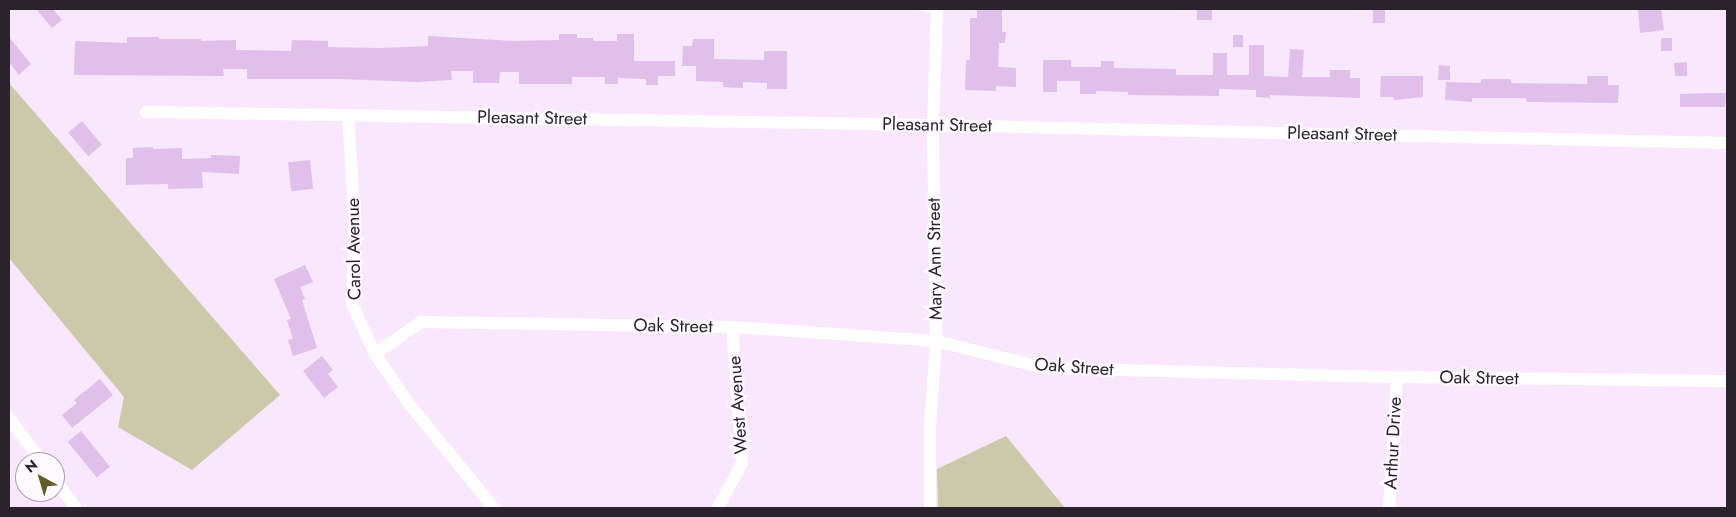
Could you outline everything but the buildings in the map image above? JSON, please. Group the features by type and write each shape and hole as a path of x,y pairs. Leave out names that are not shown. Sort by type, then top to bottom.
{"street":[{"name":"Mary Ann Street","path":"930,508 930,427 936,341 933,125 937,9"},
{"name":"Pleasant Street","path":"146,112 933,125 1727,143"},
{"name":"Carol Avenue","path":"348,116 355,221 352,304 375,354 410,405 494,508"},
{"name":"Oak Street","path":"375,354 421,322 732,326 936,341 1044,368 1397,377 1727,381"},
{"name":"West Avenue","path":"718,508 742,463 732,326"},
{"name":"Arthur Drive","path":"1389,508 1397,377"},
{"path":"9,418 34,452"},
{"path":"65,493 76,508"}],"lane":[{"path":"926,9 937,9"}],"shaded area":[{"path":"9,83 280,395 192,470 118,427 124,397 9,258"},
{"path":"1006,436 1065,508 938,508 937,469"}]}
